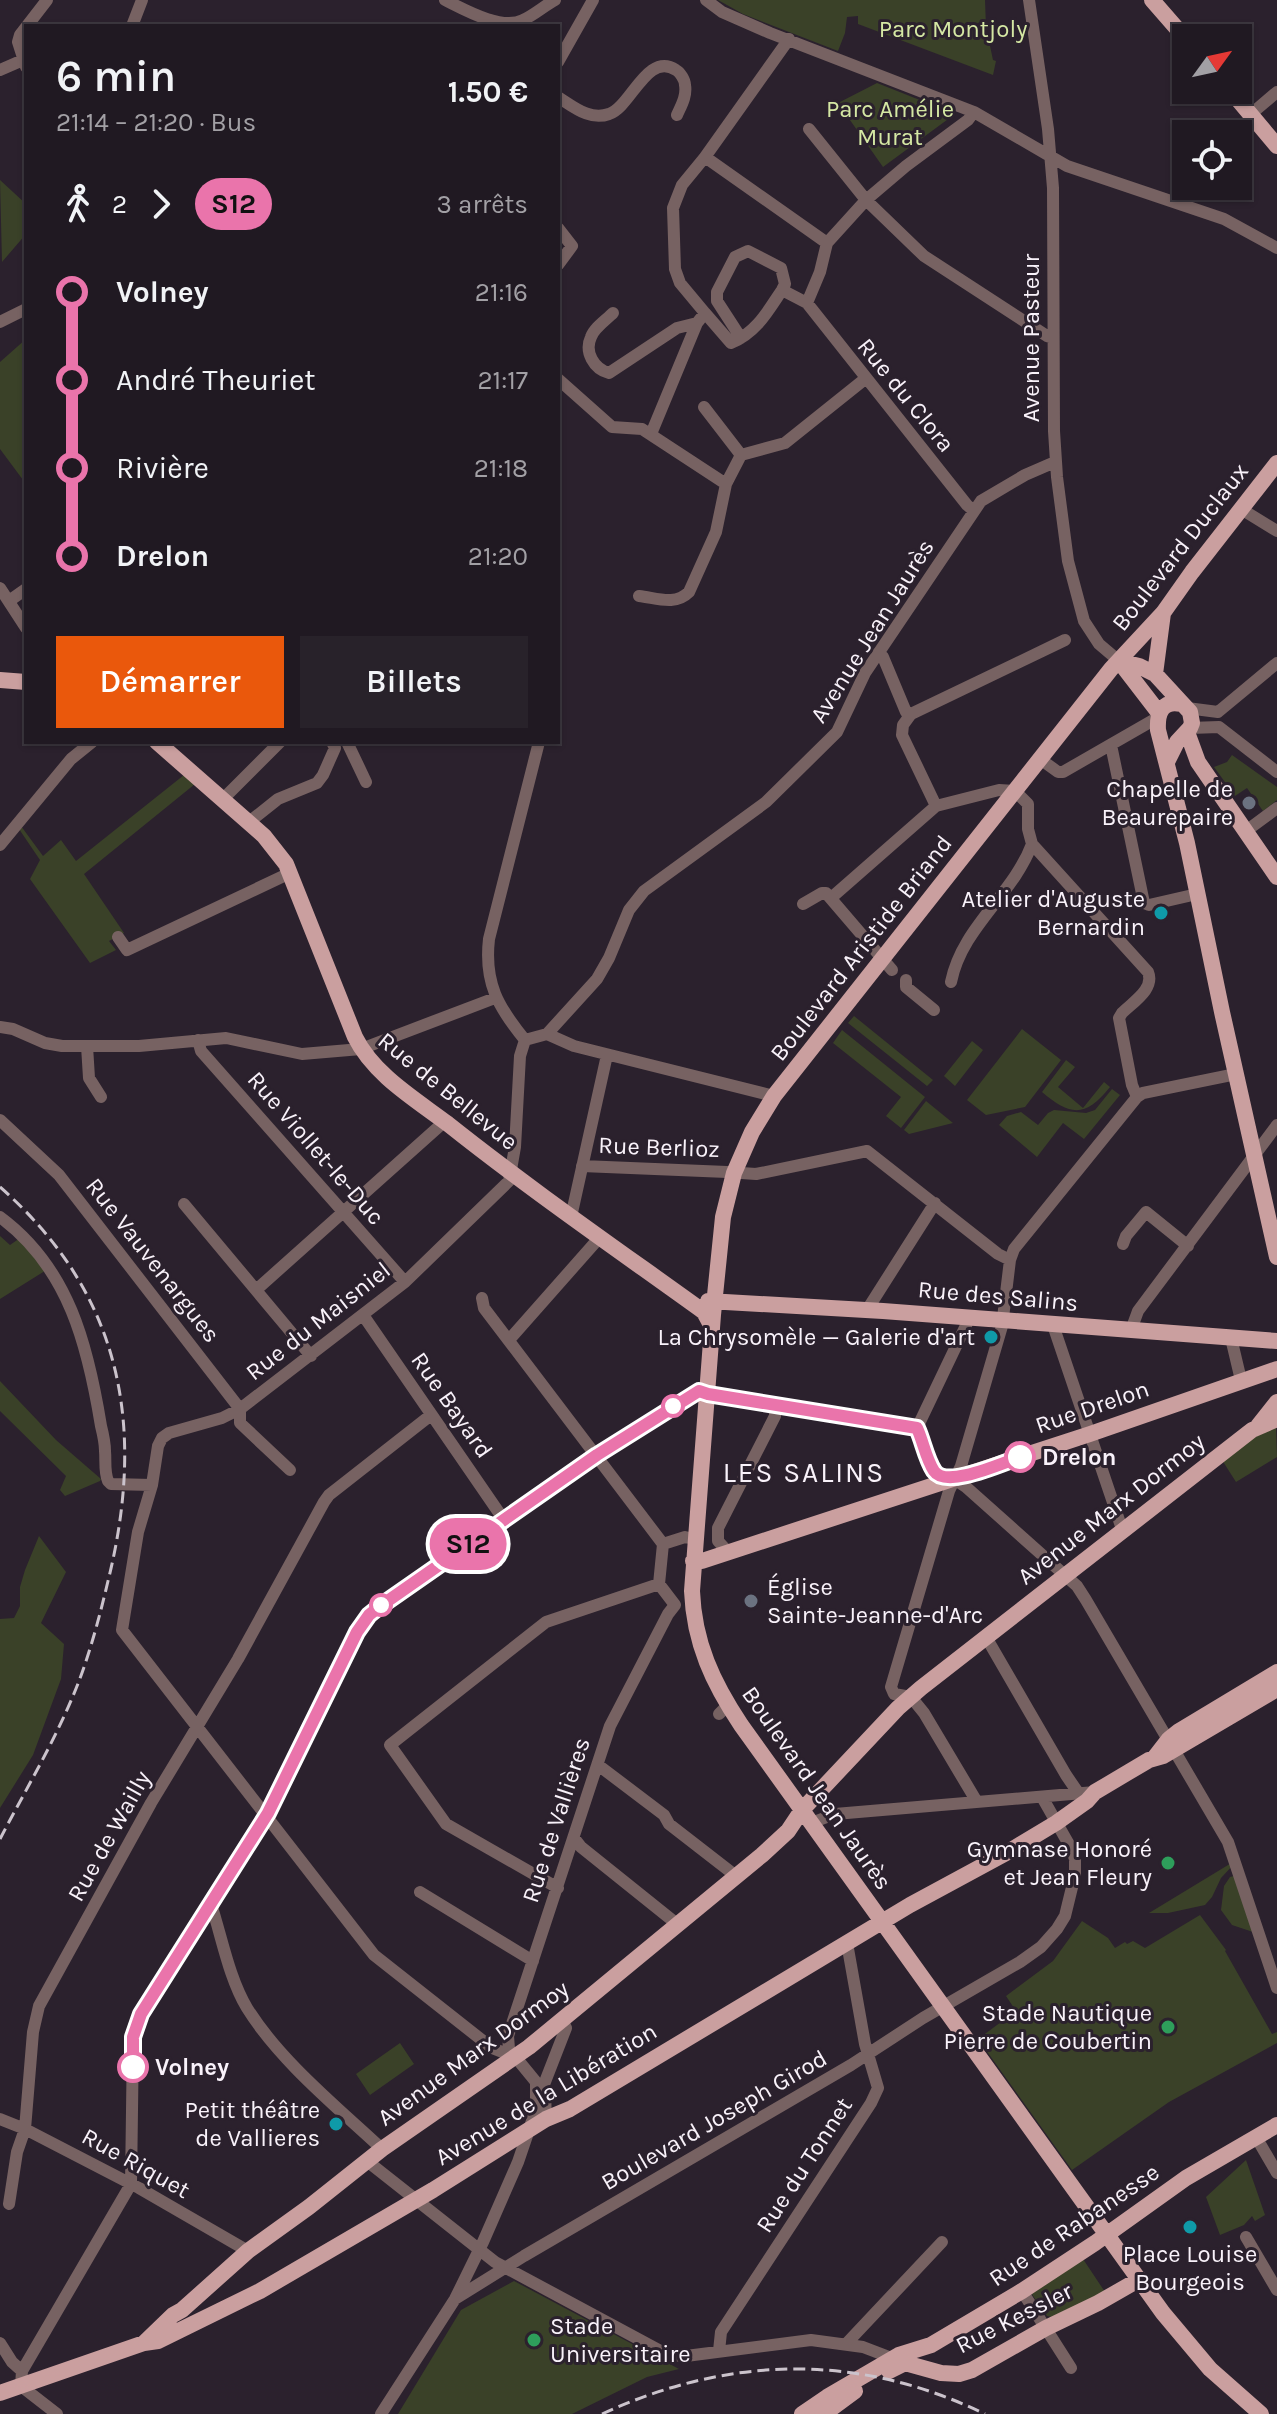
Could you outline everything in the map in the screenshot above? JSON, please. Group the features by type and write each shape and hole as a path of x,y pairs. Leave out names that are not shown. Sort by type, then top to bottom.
{"main road":[{"path":"1152,0 1173,24"},
{"path":"1242,104 1277,146"},
{"name":"Boulevard Duclaux","path":"1119,661 1163,613 1277,463"},
{"path":"1155,674 1163,613"},
{"path":"1119,661 1155,674 1192,717 1167,762"},
{"path":"1119,661 1171,737 1186,732"},
{"name":"Boulevard Aristide Briand","path":"715,1301 723,1217 734,1173 752,1132 774,1096 887,965 1015,791 1119,661"},
{"path":"0,680 24,682"},
{"path":"1184,706 1176,702 1166,705 1158,719 1277,1257"},
{"path":"1186,732 1198,762 1277,877"},
{"path":"159,744 274,846 290,873 361,1049"},
{"name":"Rue de Bellevue","path":"361,1049 383,1074 509,1172 704,1312 712,1327"},
{"path":"686,1299 715,1301"},
{"name":"Rue des Salins","path":"715,1301 1277,1341"},
{"name":"Boulevard Jean Jaurès","path":"715,1301 693,1561 684,1606 723,1710 806,1817 1163,2313 1210,2369 1261,2414"},
{"name":"Rue Drelon","path":"693,1561 702,1561 954,1479 1277,1369"},
{"name":"Avenue Marx Dormoy","path":"144,2343 248,2251 382,2149 515,2057 736,1876 806,1817 901,1700 1258,1426 1277,1402"},
{"name":"Avenue Marx Dormoy","path":"1258,1426 1277,1419"},
{"name":"Avenue de la Libération","path":"0,2393 22,2379 158,2341 260,2291 416,2200 546,2119 570,2109 882,1922 1056,1823 1087,1801 1087,1793 1155,1757 1163,1756 1172,1744 1277,1672"},
{"name":"Avenue de la Libération","path":"1172,1744 1277,1689"},
{"name":"Rue de Rabanesse","path":"903,2359 920,2356 931,2345 1022,2291 1186,2178 1277,2125"},
{"name":"Rue Kessler","path":"903,2359 959,2374 972,2370 1140,2279"},
{"path":"182,2310 182,2320 194,2323"},
{"path":"810,2413 874,2370 903,2359"},
{"path":"810,2413 862,2386 903,2359"}],"street":[{"path":"28,24 47,0"},
{"path":"133,24 142,0"},
{"path":"445,0 496,22 508,24 525,19 555,0"},
{"path":"560,58 593,0"},
{"path":"706,0 739,20 974,112 1067,166 1224,219 1277,248"},
{"name":"Avenue Pasteur","path":"1029,0 1051,155 1055,462 1068,561 1080,611 1088,629 1099,644 1119,661"},
{"path":"0,70 24,64 18,42 24,30"},
{"path":"741,338 717,301 717,292 735,257 748,251 781,268 785,284 760,323 741,338 731,343 701,318 680,283 675,269 673,208 682,185 789,39"},
{"path":"560,98 586,115 612,114 622,106 645,75 654,68 665,66 675,69 685,86 677,115"},
{"path":"1251,114 1277,92"},
{"path":"782,290 807,303 820,272 827,243 866,200 968,120 974,112"},
{"path":"809,129 866,200 924,256 1053,338"},
{"path":"705,157 827,243"},
{"path":"560,231 572,246 560,262"},
{"name":"Rue du Clora","path":"807,303 974,511"},
{"path":"0,322 24,310"},
{"path":"613,313 591,335 588,349 593,362 601,371 609,373 677,328 701,318"},
{"path":"651,434 701,318"},
{"path":"639,596 676,601 682,599 701,571 716,532 726,484 741,455 785,443 865,379"},
{"path":"560,381 612,427 642,429 726,484"},
{"path":"704,407 741,455"},
{"name":"Avenue Jean Jaurès","path":"547,1034 603,969 629,910 644,891 766,802 837,732 865,673 981,501 1025,475 1055,462"},
{"path":"1241,509 1277,531"},
{"path":"0,588 24,625"},
{"path":"9,601 24,590"},
{"path":"936,806 902,735 903,725 911,714 1088,629"},
{"path":"878,653 883,657 906,712 911,714"},
{"path":"1277,663 1218,712 1217,719 1219,727 1277,772"},
{"path":"1184,706 1218,712"},
{"path":"1040,759 1058,772 1063,772 1158,719"},
{"path":"1186,732 1219,727"},
{"path":"0,845 71,759 90,744"},
{"path":"223,799 278,744"},
{"path":"249,822 278,799 317,783 339,744 366,782"},
{"path":"525,1040 495,998 487,959 489,939 538,744"},
{"path":"1111,745 1144,903 1149,905 1197,894"},
{"path":"831,898 936,806 999,790 1015,791 1028,804 1028,829 1032,844 1151,979 1149,986 1119,1018 1137,1097"},
{"path":"1246,831 1277,808"},
{"path":"951,982 953,970 968,939 1025,862 1032,844"},
{"path":"118,937 127,950 290,873"},
{"path":"803,904 826,893 887,965"},
{"path":"906,980 906,987 934,1010"},
{"path":"361,1049 495,998"},
{"name":"Rue de Bellevue","path":"0,1027 62,1046 139,1046 226,1038 302,1054 361,1049"},
{"path":"525,1040 547,1034 569,1045 774,1096"},
{"name":"Rue Viollet-le-Duc","path":"198,1040 201,1051 405,1282"},
{"path":"509,1172 515,1147 520,1056 525,1040"},
{"path":"87,1046 89,1078 101,1097"},
{"path":"571,1217 607,1055"},
{"path":"977,1802 924,1713 901,1700 891,1687 1003,1321 1010,1260 1014,1249 1137,1097 1143,1093 1236,1074"},
{"name":"Rue Vauvenargues","path":"0,1120 59,1175 240,1409 240,1423 290,1470"},
{"path":"256,1290 444,1122"},
{"path":"1131,1330 1138,1311 1277,1125"},
{"name":"Rue Berlioz","path":"582,1166 756,1174 867,1151 998,1254 1010,1260"},
{"name":"Rue du Maisniel","path":"152,1485 162,1438 240,1409 311,1356 405,1282 509,1181 509,1172"},
{"path":"867,1310 935,1203"},
{"path":"184,1204 311,1356"},
{"path":"1123,1244 1146,1212 1188,1246"},
{"path":"0,1217 22,1235 50,1267 65,1295 91,1367 108,1481 111,1484 152,1485 138,1532 122,1630 374,1955 492,2048 515,2057 539,2085 546,2099 546,2119"},
{"path":"509,1340 600,1237"},
{"path":"482,1298 484,1308 663,1544 659,1584"},
{"name":"Rue Bayard","path":"363,1315 504,1520"},
{"path":"970,1317 917,1428 934,1471 940,1476 954,1479 1077,1586 1228,1842 1277,1988"},
{"path":"1053,1325 1122,1529"},
{"path":"1231,1338 1241,1380"},
{"path":"22,2379 131,2184 135,2030 141,2014 266,1816 366,1619 597,1455 693,1393 699,1391 917,1428"},
{"path":"728,1552 718,1541 718,1528 775,1416 775,1404"},
{"name":"Rue de Wailly","path":"9,2204 17,2152 25,2129 33,2032 39,2006 196,1726 238,1659 316,1513 329,1495 431,1415"},
{"path":"663,1544 685,1537 694,1539"},
{"path":"659,1584 684,1606"},
{"path":"558,1888 446,1824 390,1745 546,1622 659,1584"},
{"name":"Rue de Vallières","path":"515,2057 509,2049 508,2036 616,1712 668,1614 684,1606"},
{"path":"986,1637 1066,1775 1087,1793"},
{"path":"598,1765 664,1815 669,1824 736,1876"},
{"path":"1060,1796 1066,1775"},
{"name":"Avenue de la Libération","path":"806,1817 1087,1793"},
{"name":"Boulevard Joseph Girod","path":"455,2299 851,2065 1041,1947 1057,1929 1068,1906 1075,1875 1075,1859 1042,1797"},
{"path":"574,1838 581,1847 677,1924"},
{"path":"420,1892 533,1961"},
{"path":"211,1904 224,1951 246,2007 285,2057 382,2149"},
{"name":"Rue du Tonnet","path":"719,2351 721,2332 876,2095 878,2088 868,2053 847,1943"},
{"path":"381,2414 455,2299 478,2251 518,2162 536,2109 539,2085 566,2028 562,2020"},
{"name":"Rue Riquet","path":"0,2119 131,2184 248,2251"},
{"path":"1256,2137 1277,2173"},
{"path":"497,2151 518,2162"},
{"path":"367,2161 478,2251 504,2268 668,2355 686,2356 811,2340 846,2344 903,2359"},
{"path":"1246,2237 1277,2290"},
{"path":"846,2344 942,2242"},
{"path":"1022,2291 1071,2368"},
{"path":"0,2343 22,2379 57,2414"},
{"path":"868,2349 874,2370"}],"green space":[{"name":"Parc Montjoly","path":"718,0 985,0 986,27 993,60 996,61 993,75 858,24 858,16 847,17 838,51 743,14"},
{"name":"Parc Amélie Murat","path":"877,83 955,114 883,167 838,103"},
{"path":"0,180 24,202 24,236 2,262"},
{"path":"24,341 24,481 0,449 0,362"},
{"path":"1232,755 1277,787 1277,800 1263,811 1247,788 1235,796 1214,767 1227,762"},
{"path":"184,775 195,784 84,874 124,933 109,941 116,950 90,963 30,879 40,860 19,829 21,826 43,856 61,840 76,861"},
{"path":"854,1016 933,1080 927,1086 848,1023"},
{"path":"1022,1029 1061,1060 1025,1107 986,1115 967,1100"},
{"path":"842,1030 925,1097 901,1128 886,1116 901,1097 833,1043"},
{"path":"972,1041 983,1050 955,1086 944,1076"},
{"path":"1066,1060 1075,1067 1058,1087 1083,1108 1104,1082 1110,1087 1086,1108 1078,1110 1061,1106 1042,1092"},
{"path":"1112,1089 1120,1095 1084,1139 1063,1123 1037,1157 999,1125 1007,1116 1021,1112 1038,1125 1054,1110 1086,1113 1095,1110"},
{"path":"926,1101 953,1123 909,1134 904,1130"},
{"path":"0,1236 10,1245 20,1238 48,1269 0,1299"},
{"path":"0,1381 100,1481 65,1496 60,1490 66,1476 0,1411"},
{"path":"1276,1427 1277,1457 1236,1482 1222,1460 1249,1438"},
{"path":"39,1536 66,1572 41,1623 64,1644 61,1679 33,1755 0,1808 0,1619 14,1618 20,1606 20,1587"},
{"path":"1233,1862 1205,1905 1168,1913 1149,1913"},
{"path":"1237,1875 1253,1932 1232,1925 1221,1910 1224,1886 1230,1877"},
{"name":"Stade Nautique Pierre de Coubertin","path":"1200,1915 1226,1950 1272,2034 1277,2032 1277,2043 1169,2102 1072,2170 978,2039 1016,2011 1006,1996 1053,1961 1082,1921 1108,1938 1115,1948 1133,1941 1145,1948"},
{"path":"400,2043 414,2064 370,2095 356,2074"},
{"path":"1246,2160 1265,2215 1255,2221 1252,2216 1244,2225 1220,2235 1206,2197"},
{"path":"1083,2259 1105,2292 1052,2317 1047,2316 1031,2293"},
{"name":"Stade Universitaire","path":"514,2281 679,2369 647,2377 572,2414 398,2414 461,2310"}],"railway":[{"path":"0,1187 42,1229 74,1273 98,1319 114,1367 123,1418 124,1470 119,1525 108,1581 83,1669 52,1741 0,1839"},
{"path":"602,2414 698,2381 746,2372 794,2369 842,2372 890,2380 938,2394 985,2414"}],"bus line":[{"name":"S12","path":"133,2067 133,2037 141,2014 268,1813 366,1619 373,1611 597,1455 699,1391 917,1428 934,1471 940,1476 954,1479 1020,1457"}],"place":[{"name":"Chapelle de Beaurepaire","path":"1249,803"},
{"name":"Atelier d'Auguste Bernardin","path":"1161,913"},
{"name":"La Chrysomèle — Galerie d'art","path":"991,1337"},
{"name":"Drelon","path":"1020,1457"},
{"name":"Église Sainte-Jeanne-d'Arc","path":"751,1601"},
{"name":"Gymnase Honoré et Jean Fleury","path":"1168,1863"},
{"name":"Stade Nautique Pierre de Coubertin","path":"1168,2027"},
{"name":"Volney","path":"133,2067"},
{"name":"Petit théâtre de Vallieres","path":"336,2124"},
{"name":"Place Louise Bourgeois","path":"1190,2227"},
{"name":"Stade Universitaire","path":"534,2340"}],"district":[{"name":"LES SALINS","path":"804,1472"}]}
